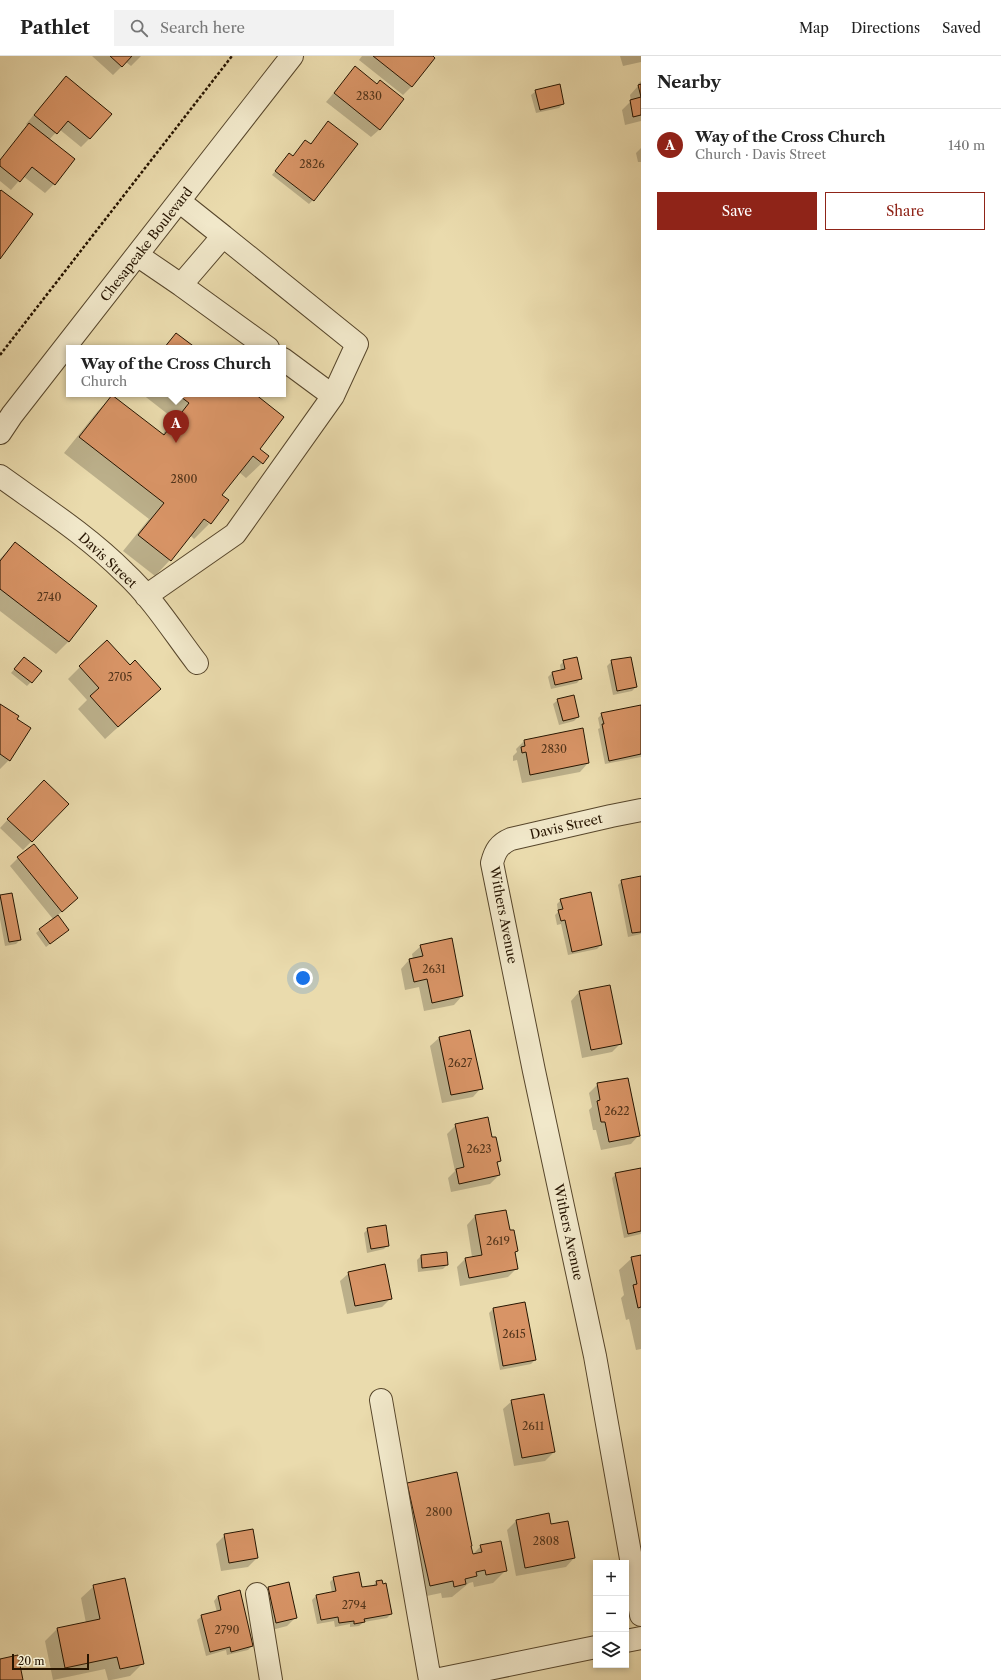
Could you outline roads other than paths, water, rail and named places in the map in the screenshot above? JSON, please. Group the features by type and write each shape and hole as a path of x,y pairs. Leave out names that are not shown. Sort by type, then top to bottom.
{"street":[{"name":"Chesapeake Boulevard","path":"67,345 292,56"},
{"path":"146,596 235,534 333,396 357,344 179,201"},
{"path":"181,285 223,236"},
{"path":"137,255 264,345"},
{"name":"Chesapeake Boulevard","path":"0,433 12,415 66,346"},
{"path":"286,361 333,396"},
{"name":"Davis Street","path":"0,476 89,540 126,574 146,596 197,663"},
{"name":"Davis Street","path":"495,851 503,842 511,839 641,810"},
{"name":"Withers Avenue","path":"495,851 492,863 532,1063 595,1356 641,1615"},
{"path":"382,1400 430,1680"},
{"path":"257,1594 271,1680"},
{"path":"629,1640 641,1638"},
{"path":"436,1680 593,1648"}],"place":[{"name":"Way of the Cross Church","path":"176,443"}]}
